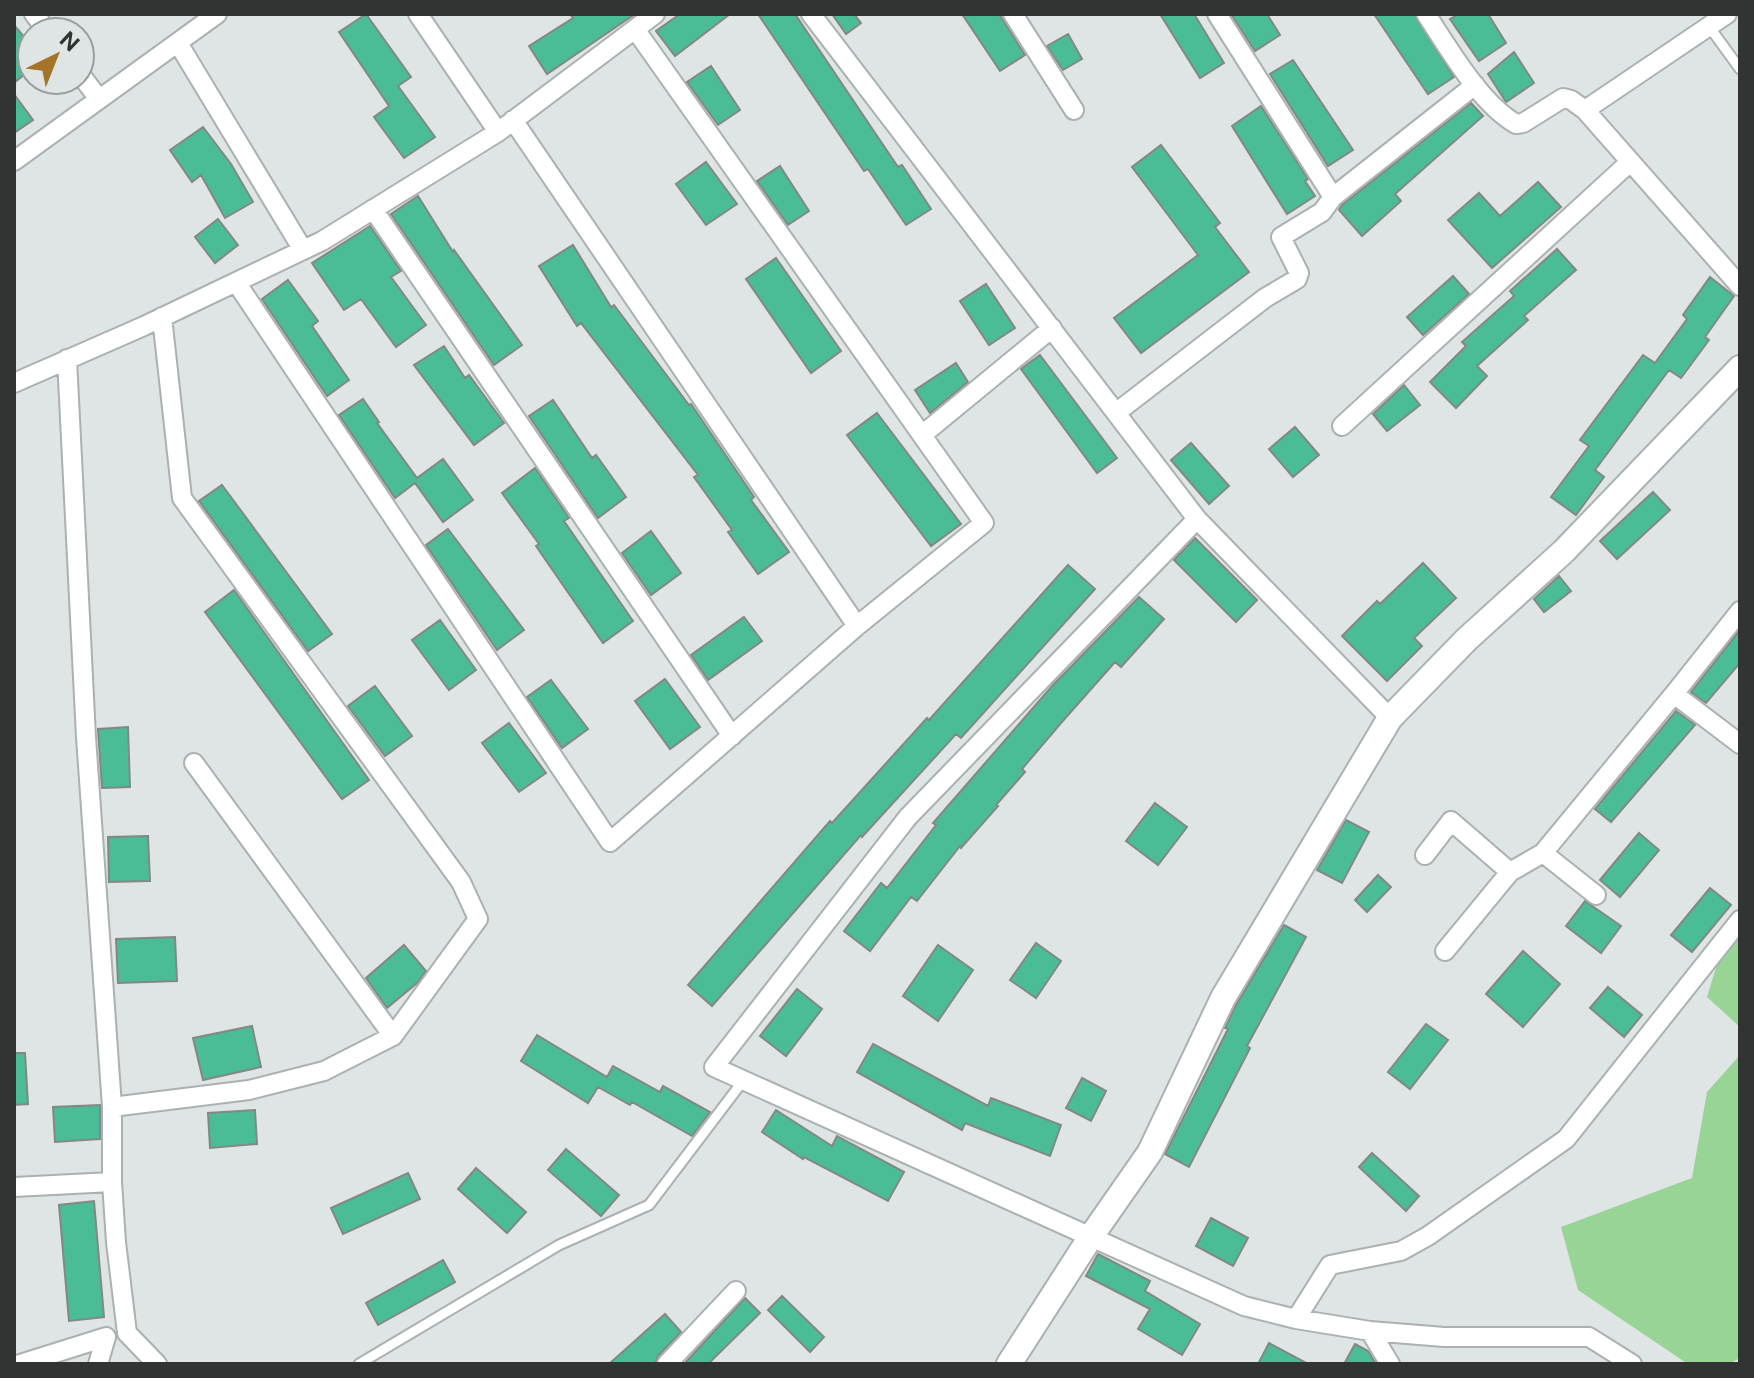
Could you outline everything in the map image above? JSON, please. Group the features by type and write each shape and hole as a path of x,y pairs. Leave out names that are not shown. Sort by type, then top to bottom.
{"street":[{"path":"14,161 217,14"},
{"path":"418,14 506,126 857,626"},
{"path":"14,383 303,250 506,126 655,14"},
{"path":"811,14 1197,519 1390,718"},
{"path":"1013,14 1074,110"},
{"path":"1217,14 1333,197"},
{"path":"1585,110 1727,14"},
{"path":"1433,17 1475,85 1516,124 1523,123 1563,98 1585,110 1740,286"},
{"path":"236,282 610,842 857,626 984,523 635,29"},
{"path":"178,43 303,250"},
{"path":"1117,412 1265,298 1297,279 1299,273 1281,237 1322,212 1333,197 1475,85"},
{"path":"96,95 99,99"},
{"path":"1342,426 1630,162"},
{"path":"373,209 732,736"},
{"path":"112,1107 249,1090 324,1071 393,1036 478,919 461,882 182,498 162,317"},
{"path":"922,435 1052,328"},
{"path":"67,359 86,737 112,1107 116,1242 127,1333 157,1364"},
{"path":"1009,1364 1150,1152 1223,998 1390,718 1467,639 1564,551 1740,368"},
{"path":"1197,519 908,817 714,1067 1244,1306 1296,1319 1370,1331 1444,1337 1589,1337 1632,1364"},
{"path":"1445,951 1510,872 1543,853 1740,611"},
{"path":"1674,694 1740,744"},
{"path":"194,763 393,1036"},
{"path":"1425,855 1451,821 1510,872"},
{"path":"1543,853 1596,895"},
{"path":"1296,1319 1330,1265 1401,1251 1428,1236 1566,1139 1740,920"},
{"path":"14,1187 112,1182"},
{"path":"667,1364 736,1291"},
{"path":"1370,1331 1390,1364"},
{"path":"20,1364 127,1333"},
{"path":"98,1364 106,1337"}],"lane":[{"path":"1708,25 1740,69"},
{"path":"359,1364 559,1245 649,1205 743,1081"}],"green space":[{"path":"1740,933 1740,1027 1707,997 1718,961"},
{"path":"1740,1055 1740,1358 1729,1364 1688,1364 1578,1290 1561,1227 1692,1178 1707,1092"}],"building":[{"path":"366,14 411,77 398,86 435,137 404,158 374,117 389,106 339,32"},
{"path":"570,14 635,14 547,74 529,46 573,18"},
{"path":"680,14 730,14 675,56 656,31"},
{"path":"758,14 795,14 898,167 902,165 931,209 906,225 868,169 864,171"},
{"path":"832,14 854,14 861,23 846,34"},
{"path":"962,14 999,14 1025,55 1000,71"},
{"path":"1160,14 1194,14 1224,63 1200,78"},
{"path":"1231,14 1267,14 1280,35 1255,51"},
{"path":"1374,14 1414,14 1454,77 1428,94"},
{"path":"1459,14 1488,14 1506,43 1479,61 1450,19"},
{"path":"14,25 16,81 14,83"},
{"path":"1068,34 1082,59 1063,70 1047,46"},
{"path":"1514,52 1534,83 1506,102 1488,74"},
{"path":"1293,60 1353,150 1328,166 1270,74"},
{"path":"711,66 740,110 718,125 687,82"},
{"path":"14,94 33,120 14,133"},
{"path":"1471,103 1483,116 1395,194 1401,201 1362,236 1339,210 1342,205"},
{"path":"1261,106 1308,179 1305,181 1315,196 1287,214 1232,126"},
{"path":"203,127 231,164 253,202 225,218 201,175 192,182 170,150"},
{"path":"1161,145 1220,223 1215,227 1249,272 1141,353 1114,318 1198,255 1132,167"},
{"path":"706,162 737,204 706,225 676,184"},
{"path":"780,166 809,211 788,225 757,181"},
{"path":"1538,182 1561,207 1492,268 1448,220 1479,193 1500,216"},
{"path":"418,196 453,252 522,345 494,365 391,214"},
{"path":"218,219 238,245 215,263 195,237"},
{"path":"370,226 401,271 391,277 426,325 396,347 361,299 344,310 312,263"},
{"path":"573,245 611,307 614,305 691,404 754,497 751,500 789,552 758,574 728,532 732,530 694,477 698,475 581,323 577,326 539,266"},
{"path":"1557,249 1576,270 1524,316 1528,320 1477,366 1487,376 1456,408 1430,382 1466,346 1462,342 1514,296 1510,291"},
{"path":"776,258 841,351 811,373 746,279"},
{"path":"1453,276 1469,294 1423,335 1407,317"},
{"path":"1710,277 1734,296 1705,337 1709,340 1681,378 1669,370 1595,470 1604,477 1576,515 1551,497 1589,446 1580,440 1643,355 1655,363 1687,319 1683,315"},
{"path":"288,280 318,321 312,326 349,380 327,396 262,299"},
{"path":"986,284 1015,328 989,345 960,301"},
{"path":"444,346 465,378 469,375 504,423 474,445 414,365"},
{"path":"1040,355 1117,458 1097,473 1021,369"},
{"path":"956,363 968,382 930,413 915,390"},
{"path":"1404,385 1420,405 1387,431 1373,414"},
{"path":"363,399 417,478 443,459 473,500 443,522 415,483 395,498 339,415"},
{"path":"553,400 592,458 596,455 626,497 598,518 529,416"},
{"path":"877,413 961,524 931,546 847,435"},
{"path":"1295,427 1319,455 1293,477 1269,449"},
{"path":"1191,443 1229,486 1209,504 1171,460"},
{"path":"535,468 569,518 564,521 633,621 603,643 502,493"},
{"path":"222,485 332,634 308,651 199,501"},
{"path":"1653,492 1670,510 1617,559 1600,541"},
{"path":"448,529 524,630 497,650 426,545"},
{"path":"651,531 681,573 651,595 622,553"},
{"path":"1195,538 1257,600 1236,622 1174,560"},
{"path":"1423,563 1456,598 1414,638 1422,646 1387,681 1342,636 1377,601 1380,604"},
{"path":"1068,565 1095,589 961,738 956,734 861,835 712,1006 688,985 830,821 832,823 927,718 929,720"},
{"path":"1559,576 1571,591 1544,612 1534,599"},
{"path":"234,590 369,780 342,799 205,612"},
{"path":"1139,597 1164,619 1121,667 1115,662 1061,723 1022,769 1025,772 998,806 960,846 917,901 911,897 870,951 844,931 881,883 887,888 936,825 933,823 1053,685"},
{"path":"744,617 762,641 708,680 691,655"},
{"path":"440,620 476,670 449,690 412,640"},
{"path":"1740,630 1740,663 1706,703 1691,692"},
{"path":"665,679 700,727 670,749 635,701"},
{"path":"551,680 588,729 562,748 527,697"},
{"path":"375,686 412,736 385,756 348,706"},
{"path":"1676,711 1695,725 1611,822 1595,809"},
{"path":"509,723 546,773 519,792 482,743"},
{"path":"128,727 130,787 102,788 98,729"},
{"path":"1155,803 1187,827 1158,865 1126,841"},
{"path":"1346,820 1369,832 1342,883 1317,870"},
{"path":"1639,833 1659,850 1620,897 1600,880"},
{"path":"148,836 150,881 109,882 108,837"},
{"path":"1378,875 1391,887 1367,912 1355,900"},
{"path":"1710,888 1731,905 1692,952 1671,935"},
{"path":"1585,901 1621,926 1601,953 1566,926"},
{"path":"1284,925 1306,937 1247,1046 1250,1048 1189,1167 1165,1154 1228,1029 1225,1028 1236,1005"},
{"path":"175,937 177,981 118,983 116,939"},
{"path":"1036,943 1061,961 1036,998 1010,980"},
{"path":"404,945 426,971 417,983 387,1008 366,978"},
{"path":"938,945 973,970 938,1021 903,996"},
{"path":"1523,951 1560,984 1523,1027 1486,994"},
{"path":"1608,987 1642,1015 1624,1037 1590,1008"},
{"path":"797,989 822,1009 786,1056 760,1036"},
{"path":"1426,1024 1448,1040 1410,1089 1388,1072"},
{"path":"252,1026 261,1067 203,1080 193,1038"},
{"path":"537,1035 607,1077 613,1066 660,1092 663,1086 710,1112 692,1136 632,1102 630,1105 598,1087 588,1103 521,1061"},
{"path":"873,1044 988,1106 991,1098 1061,1125 1050,1156 965,1123 962,1130 857,1072"},
{"path":"14,1053 25,1053 28,1104 14,1105"},
{"path":"1082,1078 1106,1091 1091,1121 1066,1108"},
{"path":"100,1105 100,1139 55,1142 53,1107"},
{"path":"255,1110 257,1144 210,1148 208,1113"},
{"path":"776,1110 832,1146 837,1136 904,1172 888,1201 803,1159 762,1132"},
{"path":"566,1149 619,1195 601,1216 548,1170"},
{"path":"1372,1153 1419,1196 1406,1211 1359,1167"},
{"path":"476,1168 526,1212 507,1233 458,1189"},
{"path":"408,1173 420,1199 343,1234 331,1208"},
{"path":"94,1201 104,1317 69,1321 59,1205"},
{"path":"1211,1218 1248,1238 1233,1266 1196,1246"},
{"path":"1098,1254 1150,1281 1145,1291 1200,1324 1182,1355 1138,1329 1150,1309 1086,1276"},
{"path":"443,1260 455,1282 378,1325 366,1303"},
{"path":"782,1296 824,1337 810,1352 768,1310"},
{"path":"745,1298 760,1313 708,1364 684,1364"},
{"path":"665,1314 681,1332 658,1356 655,1364 609,1364"},
{"path":"1269,1343 1308,1364 1258,1364"},
{"path":"1355,1344 1368,1351 1376,1364 1344,1364"}]}
